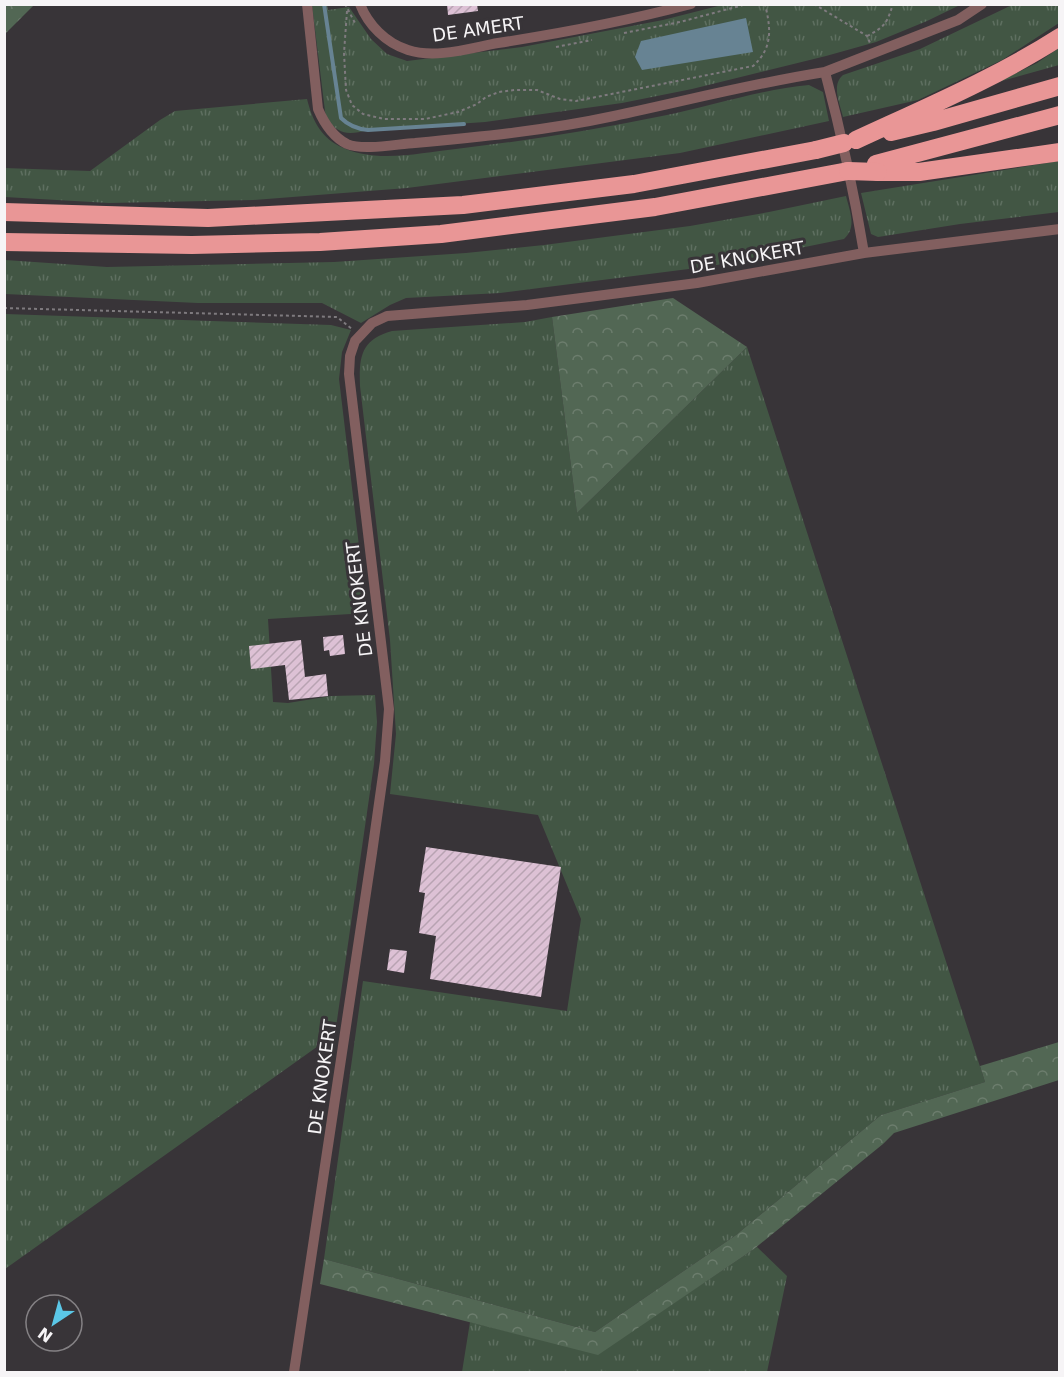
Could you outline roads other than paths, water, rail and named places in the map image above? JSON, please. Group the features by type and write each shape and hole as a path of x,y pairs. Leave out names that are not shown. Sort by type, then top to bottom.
{"highway":[{"path":"850,141 976,84 1059,37"},
{"path":"4,212 208,218 463,205 633,184 816,150 933,122 1059,86"},
{"path":"4,242 192,245 320,242 441,234 655,207 848,171 877,168 1059,115"},
{"path":"877,168 919,172 1059,152"}],"street":[{"path":"306,4 318,110 323,122 347,144 368,147 469,138 612,116 765,82 825,72 958,20 982,4"},
{"name":"DE AMERT","path":"360,4 372,27 389,40 408,50 426,53 564,32 691,4"},
{"path":"825,72 846,156 864,253"},
{"name":"DE KNOKERT","path":"294,1372 372,853 385,761 389,709 349,374 350,356 355,341 372,323 394,315 527,305 697,283 864,253 1059,229"}],"water":[{"path":"746,18 753,52 642,70 635,57 641,41"}],"waterway":[{"path":"324,4 341,118 344,121 353,127 368,130 464,124"}]}
